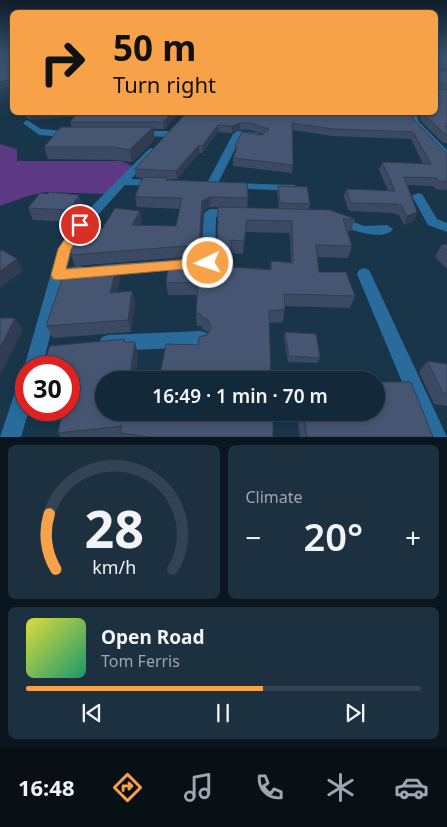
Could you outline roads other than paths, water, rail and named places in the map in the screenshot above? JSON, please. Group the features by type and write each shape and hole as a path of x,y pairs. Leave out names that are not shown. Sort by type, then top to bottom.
{"street":[{"path":"413,115 415,123 447,156"},
{"path":"27,123 39,132 69,131"},
{"path":"36,356 65,249 80,225 172,130 130,134"},
{"path":"212,185 238,134 262,137"},
{"path":"122,182 165,183"},
{"path":"193,184 305,188"},
{"path":"418,196 432,222 447,228"},
{"path":"58,275 208,263 210,213 250,214"},
{"path":"329,216 363,230 387,229"},
{"path":"364,274 436,437"},
{"path":"94,344 201,339"},
{"path":"38,349 57,347"},
{"path":"10,437 15,421"}]}
